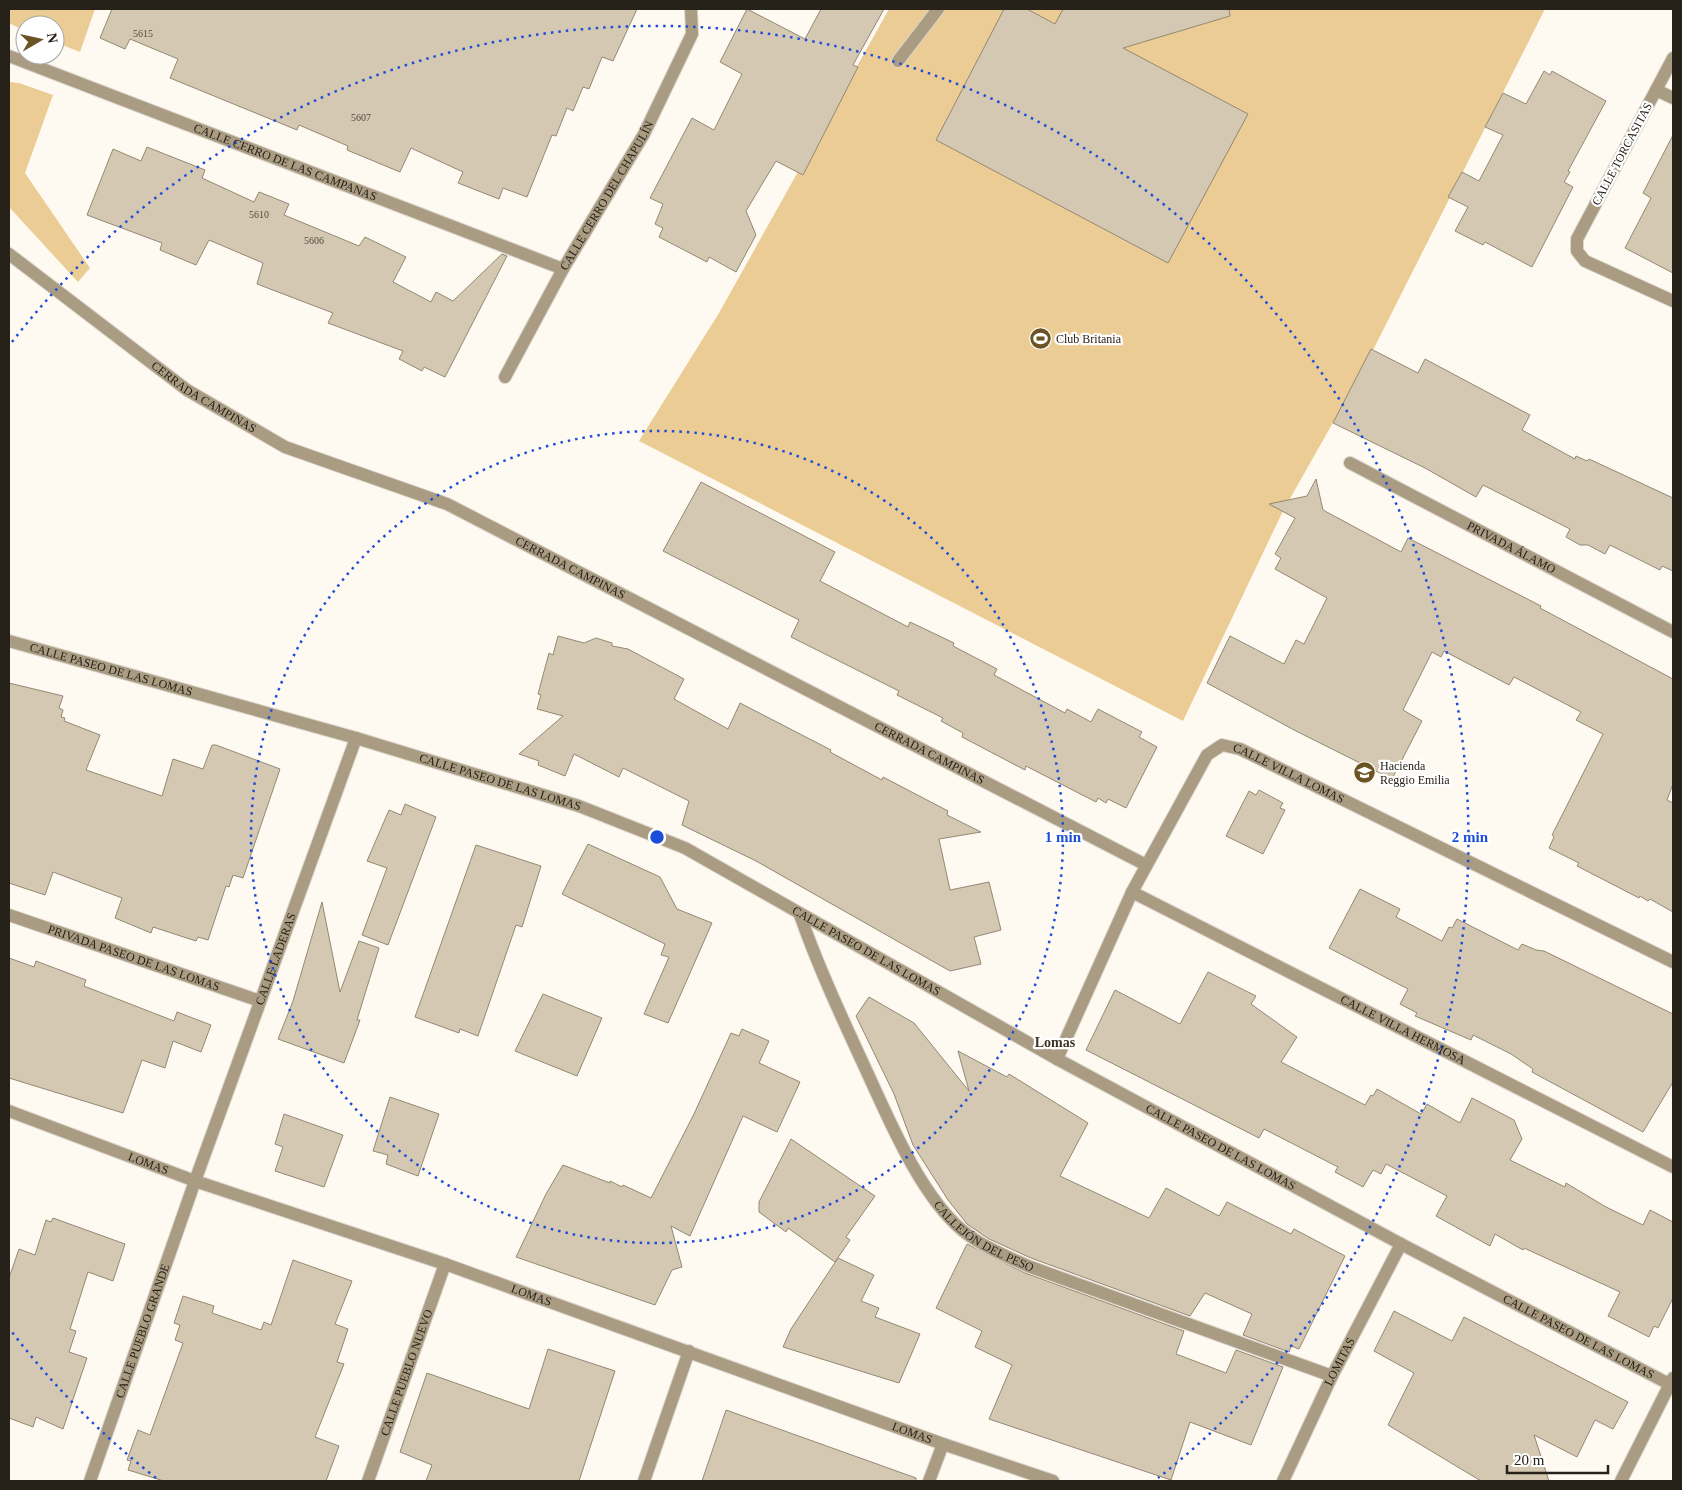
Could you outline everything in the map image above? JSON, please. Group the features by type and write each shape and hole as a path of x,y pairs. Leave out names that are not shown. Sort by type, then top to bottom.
{"street":[{"name":"CALLE CERRO DEL CHAPULÍN","path":"506,377 563,269 644,134 692,34 692,9"},
{"path":"898,61 938,9"},
{"name":"CALLE CERRO DE LAS CAMPANAS","path":"9,56 563,269"},
{"name":"CALLE TORCASITAS","path":"1673,58 1576,239 1577,251 1585,260 1673,301"},
{"path":"1656,90 1673,98"},
{"name":"CERRADA CAMPINAS","path":"9,254 187,390 285,447 447,504 1146,865"},
{"name":"PRIVADA ÁLAMO","path":"1350,463 1673,632"},
{"name":"CALLE PASEO DE LAS LOMAS","path":"9,641 356,738 579,806 685,848 800,915 1057,1059 1402,1244 1672,1382"},
{"name":"CALLE LADERAS","path":"194,1181 356,738"},
{"name":"CALLE VILLA LOMAS","path":"1057,1059 1146,865 1206,755 1222,746 1240,749 1673,962"},
{"name":"CALLE VILLA HERMOSA","path":"1132,892 1673,1167"},
{"name":"PRIVADA PASEO DE LAS LOMAS","path":"9,915 260,1001"},
{"name":"CALLEJÓN DEL PESO","path":"800,915 818,966 899,1143 933,1197 961,1230 990,1249 1028,1266 1332,1376"},
{"name":"LOMAS","path":"9,1111 194,1181 445,1264 943,1444 1053,1481"},
{"name":"CALLE PUEBLO GRANDE","path":"90,1481 194,1181"},
{"name":"LOMITAS","path":"1283,1481 1332,1376 1402,1244"},
{"name":"CALLE PUEBLO NUEVO","path":"368,1481 445,1264"},
{"path":"644,1481 689,1351"},
{"path":"1621,1481 1672,1382"},
{"path":"929,1481 943,1444"}],"shaded area":[{"path":"9,9 95,9 80,52 65,46 65,15 15,15 15,26 9,23"},
{"name":"Club Britania","path":"889,9 1545,9 1365,366 1283,511 1183,721 639,441 719,313"},
{"path":"9,82 19,83 53,95 25,173 90,268 78,282 9,207"}],"building":[{"path":"112,9 637,9 613,61 602,57 589,89 583,87 573,111 567,108 556,136 552,135 527,197 503,188 499,199 458,183 463,172 411,148 400,172 347,150 348,146 299,125 297,130 170,78 178,59 130,39 125,49 100,38"},
{"path":"747,9 805,39 821,9 884,9 853,65 858,67 803,175 776,161 746,211 756,235 736,272 709,257 707,262 659,237 663,228 655,224 663,204 650,198 692,118 714,130 742,74 720,62"},
{"path":"1004,9 1027,9 1055,24 1063,9 1229,9 1230,16 1123,48 1248,114 1168,263 936,140"},
{"path":"1544,71 1550,75 1552,71 1606,101 1568,171 1570,172 1564,182 1573,187 1532,267 1485,242 1483,245 1455,231 1468,207 1448,197 1462,172 1479,181 1503,135 1485,127 1503,93 1526,104"},
{"path":"1673,135 1673,273 1625,248 1651,198 1643,193"},
{"path":"147,147 205,170 202,178 254,202 259,192 289,204 284,215 359,246 365,237 406,257 393,282 431,302 436,292 453,301 502,254 507,256 445,377 424,367 422,371 399,359 403,351 328,323 333,313 257,284 263,263 209,240 196,265 160,250 162,243 87,215 113,149 141,161"},
{"path":"1371,349 1418,373 1425,359 1530,415 1522,430 1575,459 1576,456 1587,461 1589,459 1673,498 1673,571 1662,566 1660,570 1610,545 1605,554 1588,545 1580,545 1566,537 1570,529 1483,485 1476,497 1425,468 1333,423"},
{"path":"1316,479 1323,510 1401,552 1408,538 1541,606 1540,608 1673,679 1673,784 1667,800 1673,803 1673,912 1650,899 1648,901 1640,896 1639,898 1577,866 1579,863 1549,848 1554,837 1552,835 1603,734 1576,720 1581,712 1514,677 1509,685 1444,651 1441,657 1432,652 1403,710 1422,721 1392,779 1296,731 1207,683 1230,636 1284,664 1296,640 1304,644 1327,598 1275,569 1281,558 1275,554 1295,518 1269,504 1307,496"},
{"path":"701,482 835,552 820,581 908,627 910,622 954,643 953,646 997,669 994,675 1065,713 1067,709 1091,722 1098,709 1142,732 1139,737 1157,747 1126,808 1108,799 1106,803 1098,798 1096,802 1026,766 1025,770 962,737 963,733 941,721 943,718 897,695 899,691 791,637 799,620 663,551"},
{"path":"558,636 584,643 596,638 612,643 612,646 628,649 684,679 674,699 728,729 740,703 831,750 830,752 882,780 883,777 948,811 947,815 981,832 939,839 950,890 989,882 1001,930 974,937 981,964 950,971 756,861 682,825 689,801 623,768 619,777 574,754 565,776 538,765 539,761 519,754 563,716 537,709 541,695 538,694 549,653 553,655"},
{"path":"9,683 63,696 59,708 63,710 61,717 65,718 64,721 100,735 86,770 162,796 173,759 203,769 212,745 280,769 243,878 233,875 229,887 226,886 208,940 198,937 196,941 153,927 151,933 115,918 122,898 53,872 45,895 9,883"},
{"path":"1259,790 1283,803 1280,808 1285,810 1263,854 1226,836 1249,791 1256,795"},
{"path":"405,804 436,817 388,945 362,935 387,868 367,861 389,810 401,815"},
{"path":"588,844 660,877 677,909 712,923 668,1023 644,1014 669,957 661,955 665,944 562,894"},
{"path":"476,845 541,866 522,927 516,925 478,1036 460,1029 459,1033 415,1017"},
{"path":"1360,889 1400,909 1396,917 1442,941 1449,927 1452,928 1457,919 1518,950 1522,944 1544,951 1673,1014 1673,1082 1643,1132 1532,1072 1533,1069 1511,1054 1473,1035 1471,1040 1415,1016 1417,1013 1400,1004 1408,989 1329,948"},
{"path":"322,902 340,992 359,941 379,948 357,1020 360,1020 344,1063 278,1039 293,1001"},
{"path":"9,958 34,967 36,961 86,980 84,986 174,1021 177,1012 211,1025 201,1052 173,1041 165,1068 142,1060 123,1113 9,1078"},
{"path":"1208,972 1256,996 1251,1004 1297,1037 1281,1062 1365,1105 1377,1089 1421,1114 1427,1104 1460,1123 1472,1098 1514,1120 1522,1139 1510,1160 1565,1187 1566,1183 1606,1207 1643,1225 1650,1210 1673,1222 1673,1298 1658,1328 1654,1326 1649,1337 1608,1316 1620,1292 1524,1248 1523,1250 1495,1234 1490,1246 1436,1216 1447,1196 1386,1164 1381,1174 1373,1170 1363,1187 1335,1172 1338,1167 1264,1129 1259,1138 1086,1050 1115,990 1180,1024"},
{"path":"543,994 602,1018 577,1076 515,1051"},
{"path":"869,997 914,1023 969,1091 958,1051 1007,1077 1009,1074 1088,1123 1060,1176 1149,1218 1166,1188 1219,1216 1227,1202 1291,1234 1294,1229 1345,1256 1299,1349 1291,1346 1289,1352 1243,1335 1252,1314 1205,1293 1190,1316 1031,1258 989,1239 967,1224 948,1200 913,1145 894,1094 856,1016"},
{"path":"742,1029 769,1041 759,1063 800,1082 777,1132 743,1116 690,1236 671,1226 682,1267 672,1270 655,1305 516,1257 546,1194 563,1165 622,1187 623,1185 651,1198 694,1114 731,1033 739,1036"},
{"path":"390,1097 439,1114 418,1176 386,1164 388,1155 373,1151"},
{"path":"284,1114 343,1135 324,1187 275,1171 283,1147 275,1144"},
{"path":"791,1139 875,1196 846,1237 850,1240 835,1262 788,1228 786,1232 759,1212 759,1202"},
{"path":"53,1218 125,1244 113,1281 88,1272 70,1329 76,1331 69,1352 87,1358 63,1429 36,1417 33,1427 9,1418 9,1278 19,1249 35,1255 46,1220 51,1222"},
{"path":"967,1244 1025,1273 1184,1331 1176,1354 1226,1373 1236,1350 1283,1367 1251,1445 1190,1422 1171,1480 989,1419 1012,1365 975,1347 982,1331 936,1308"},
{"path":"838,1258 874,1275 861,1301 879,1308 875,1317 920,1334 899,1383 783,1347 791,1329"},
{"path":"293,1260 352,1281 335,1324 348,1329 337,1362 344,1364 315,1437 339,1446 326,1481 164,1481 128,1470 131,1461 127,1460 138,1430 150,1435 183,1343 175,1340 180,1325 174,1323 183,1296 214,1306 212,1313 261,1330 264,1322 271,1325"},
{"path":"1394,1311 1452,1341 1464,1317 1628,1402 1613,1429 1595,1420 1577,1457 1534,1435 1549,1481 1481,1481 1388,1425 1414,1373 1374,1351"},
{"path":"548,1349 615,1371 579,1481 426,1481 432,1465 400,1452 427,1373 529,1409"},
{"path":"726,1410 916,1478 916,1481 702,1481"}],"place":[{"name":"Club Britania","path":"1040,339"},
{"name":"Hacienda Reggio Emilia","path":"1364,773"}],"district":[{"name":"Lomas","path":"1055,1042"}]}
